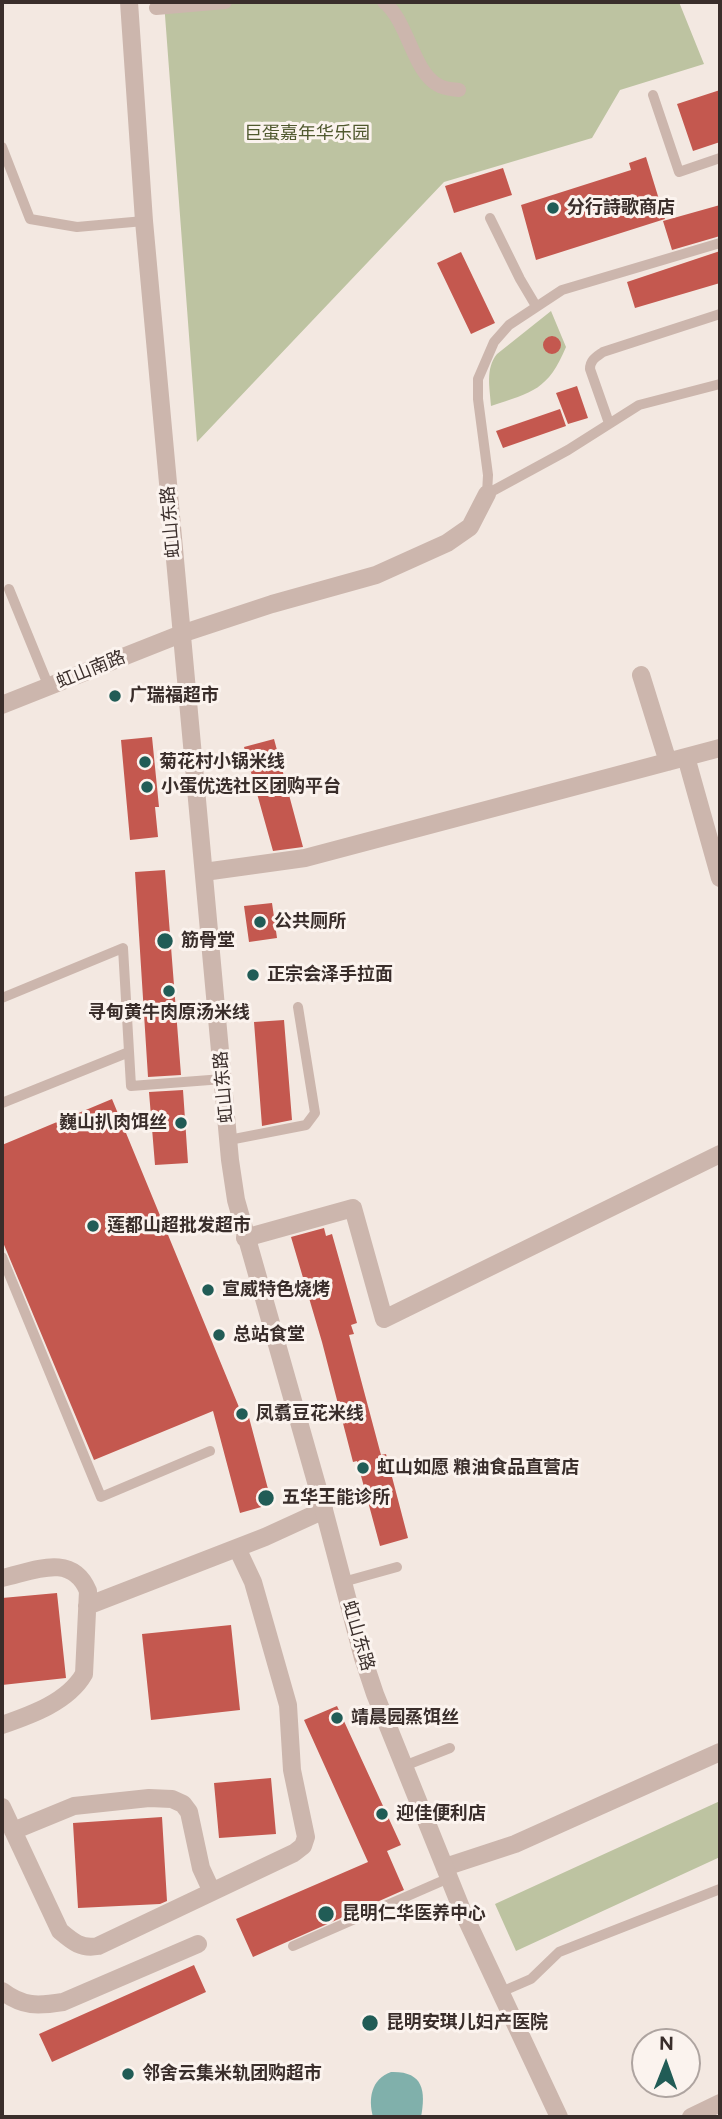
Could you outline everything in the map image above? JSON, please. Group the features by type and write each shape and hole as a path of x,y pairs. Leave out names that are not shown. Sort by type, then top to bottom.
{"street":[{"name":"虹山东路","path":"129,2 144,221 236,1200 363,1658 447,1873 559,2117"},
{"path":"156,8 225,2"},
{"path":"384,2 393,9 425,74 439,87 459,90"},
{"name":"虹山南路","path":"2,705 181,634 272,604 376,575 447,543 470,527 487,494"},
{"path":"641,675 668,762"},
{"path":"204,872 305,858 720,748"},
{"path":"686,757 720,878"},
{"path":"246,1238 353,1208 384,1320 720,1154"},
{"path":"88,1606 237,1548 324,1510"},
{"path":"2,1807 60,1931 77,1945 87,1948 98,1946 294,1853 303,1846 306,1837 292,1770 288,1705 253,1582 237,1548"},
{"path":"2,1578 64,1567 76,1572 88,1591 84,1674 78,1684 54,1702 2,1725"},
{"path":"447,1873 720,1752"},
{"path":"13,1831 74,1806 149,1798 172,1799 183,1804 189,1812 201,1868 212,1892"},
{"path":"2,1991 14,2000 39,2006 63,2002 198,1944"},
{"path":"691,2117 720,2103"}],"lane":[{"path":"653,95 679,172 720,158"},
{"path":"2,147 30,219 77,227 144,221"},
{"path":"490,218 536,306"},
{"path":"487,494 488,475 478,379 494,342 509,325 562,290 720,243"},
{"path":"609,423 590,369 595,357 603,352 720,314"},
{"path":"487,494 568,450 639,405 720,384"},
{"path":"9,589 49,687"},
{"path":"2,999 123,948 131,1086 223,1079"},
{"path":"229,1140 306,1125 315,1113 298,1007"},
{"path":"2,1103 129,1052"},
{"path":"2,1258 101,1497 210,1451"},
{"path":"343,1582 397,1567"},
{"path":"404,1766 450,1748"},
{"path":"293,1946 447,1873"},
{"path":"501,1992 531,1979 559,1952 720,1889"}],"green space":[{"name":"巨蛋嘉年华乐园","path":"164,2 679,2 704,64 620,90 592,138 444,182 197,442"},
{"path":"551,311 566,347 553,372 528,393 491,406 489,379 493,360"},
{"path":"720,1801 720,1857 516,1951 495,1904"}],"water":[{"path":"391,2072 410,2075 420,2084 423,2098 421,2117 373,2117 371,2097 375,2085 379,2079"}],"building":[{"path":"720,90 720,142 693,151 677,104"},
{"path":"646,157 665,219 536,260 521,205 631,170 629,163"},
{"path":"503,168 512,195 454,213 445,186"},
{"path":"720,205 720,236 672,250 663,221"},
{"path":"720,251 720,283 635,308 627,282"},
{"path":"461,252 495,323 471,334 437,263"},
{"path":"552,336 558,339 561,345 558,351 552,354 546,351 543,345 546,339"},
{"path":"577,386 588,418 568,424 556,393"},
{"path":"560,409 566,426 503,448 496,431"},
{"path":"152,737 159,807 155,807 158,837 130,840 121,740"},
{"path":"274,739 303,847 273,851 244,747"},
{"path":"165,870 181,1075 148,1077 135,872"},
{"name":"公共厕所","path":"272,903 277,938 249,942 244,906"},
{"path":"284,1020 292,1120 262,1126 254,1022"},
{"path":"183,1090 188,1163 155,1165 149,1092"},
{"path":"112,1099 241,1412 247,1410 272,1504 240,1513 213,1411 94,1460 2,1240 2,1145"},
{"path":"324,1228 326,1236 332,1234 357,1323 351,1325 354,1334 349,1335 381,1455 386,1454 408,1538 380,1546 357,1461 353,1462 291,1237"},
{"path":"57,1593 66,1678 2,1685 2,1598"},
{"path":"231,1625 240,1710 151,1720 142,1634"},
{"path":"337,1706 401,1845 387,1851 404,1890 253,1957 236,1919 368,1862 304,1720"},
{"path":"271,1778 276,1834 219,1838 214,1783"},
{"path":"162,1817 167,1901 160,1904 78,1908 73,1823"},
{"path":"194,1965 206,1992 52,2062 39,2034"}],"place":[{"name":"分行詩歌商店","path":"553,208"},
{"name":"广瑞福超市","path":"115,696"},
{"name":"菊花村小锅米线","path":"145,762"},
{"name":"小蛋优选社区团购平台","path":"147,787"},
{"name":"公共厕所","path":"260,922"},
{"name":"筋骨堂","path":"165,941"},
{"name":"正宗会泽手拉面","path":"253,975"},
{"name":"寻甸黄牛肉原汤米线","path":"169,991"},
{"name":"巍山扒肉饵丝","path":"181,1123"},
{"name":"莲都山超批发超市","path":"93,1226"},
{"name":"宣威特色烧烤","path":"208,1290"},
{"name":"总站食堂","path":"219,1335"},
{"name":"凤翥豆花米线","path":"242,1414"},
{"name":"虹山如愿 粮油食品直营店","path":"363,1468"},
{"name":"五华王能诊所","path":"266,1498"},
{"name":"靖晨园蒸饵丝","path":"337,1718"},
{"name":"迎佳便利店","path":"382,1814"},
{"name":"昆明仁华医养中心","path":"326,1914"},
{"name":"昆明安琪儿妇产医院","path":"370,2023"},
{"name":"邻舍云集米轨团购超市","path":"128,2074"}]}
